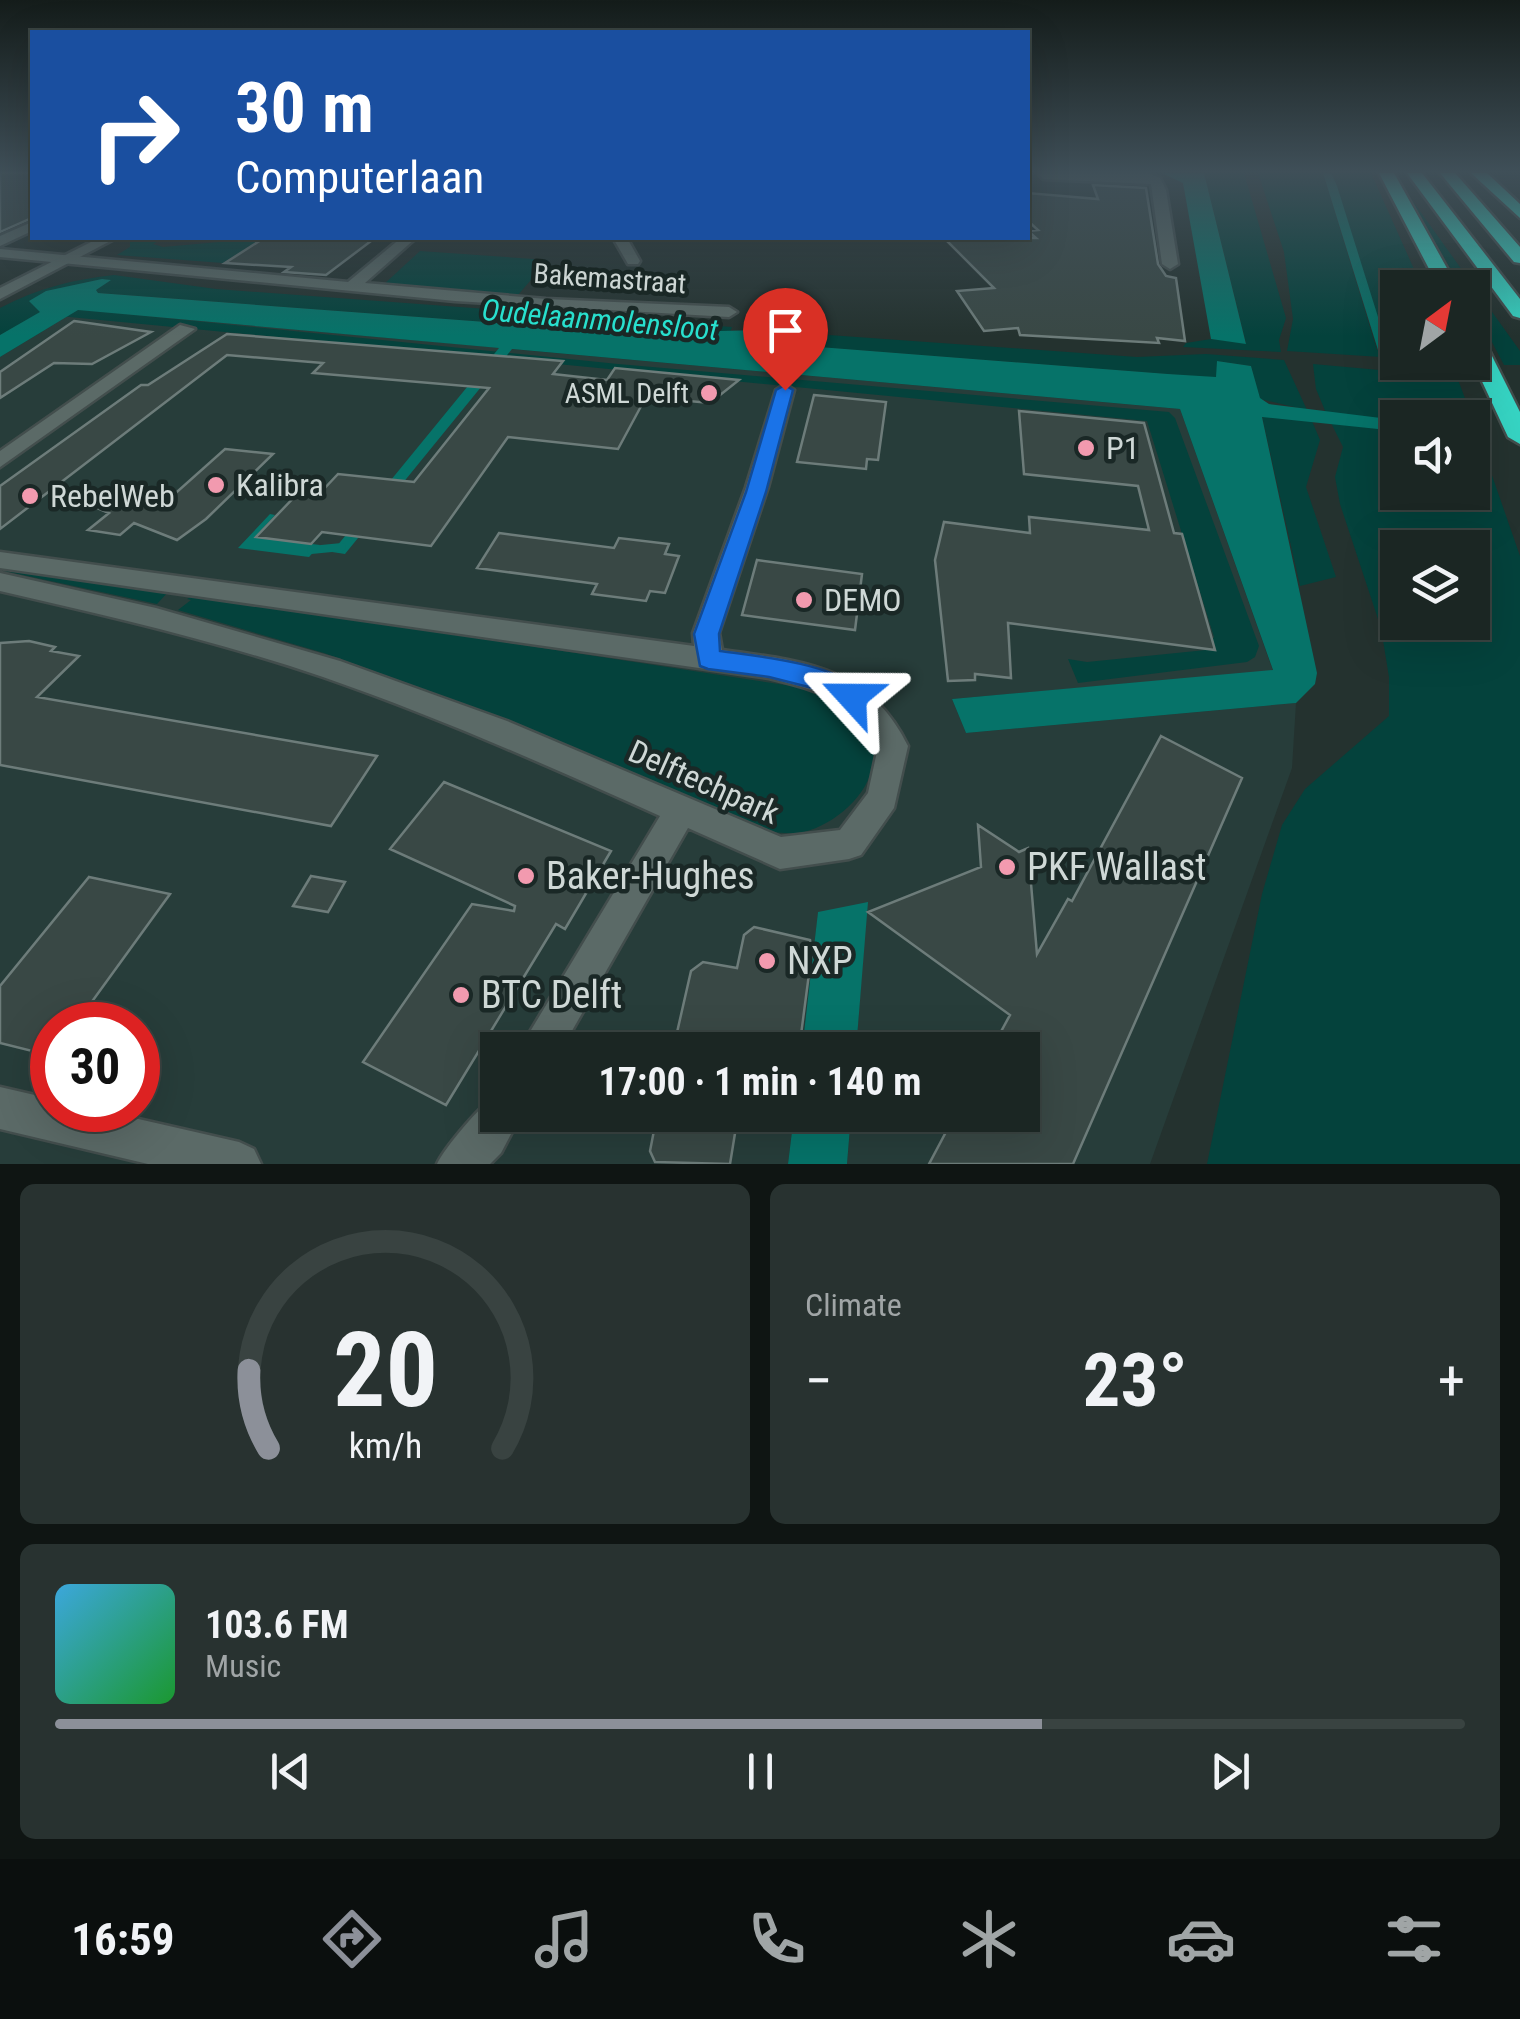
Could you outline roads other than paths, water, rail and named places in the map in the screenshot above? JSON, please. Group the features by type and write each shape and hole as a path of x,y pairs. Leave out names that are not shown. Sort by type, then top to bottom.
{"highway":[{"path":"1415,227 1438,270"},
{"path":"1455,227 1520,312"},
{"path":"1493,227 1520,258"},
{"path":"1490,374 1520,437"}],"street":[{"path":"0,242 29,227"},
{"path":"1164,227 1170,264"},
{"path":"2,293 94,240"},
{"path":"65,258 105,240"},
{"path":"353,286 406,240"},
{"path":"621,240 633,260"},
{"name":"Bakemastraat","path":"0,253 353,286 729,312"},
{"path":"0,461 186,328"},
{"path":"708,659 706,634 756,492 785,390"},
{"name":"Delftechpark","path":"0,560 769,667 832,683 872,712 892,746 883,798 850,844 780,853 497,730 330,668 156,617 0,582"},
{"path":"550,1032 681,810"},
{"path":"0,1108 239,1164"},
{"path":"459,1164 490,1132"}],"waterway":[{"path":"311,550 342,547"}],"place":[{"name":"ASML Delft","path":"709,393"},
{"name":"P1","path":"1086,448"},
{"name":"Kalibra","path":"216,485"},
{"name":"RebelWeb","path":"30,496"},
{"name":"DEMO","path":"804,600"},
{"name":"PKF Wallast","path":"1007,867"},
{"name":"Baker-Hughes","path":"526,876"},
{"name":"NXP","path":"767,961"},
{"name":"BTC Delft","path":"461,995"}],"water label":[{"name":"Oudelaanmolensloot","path":"600,320"}]}
